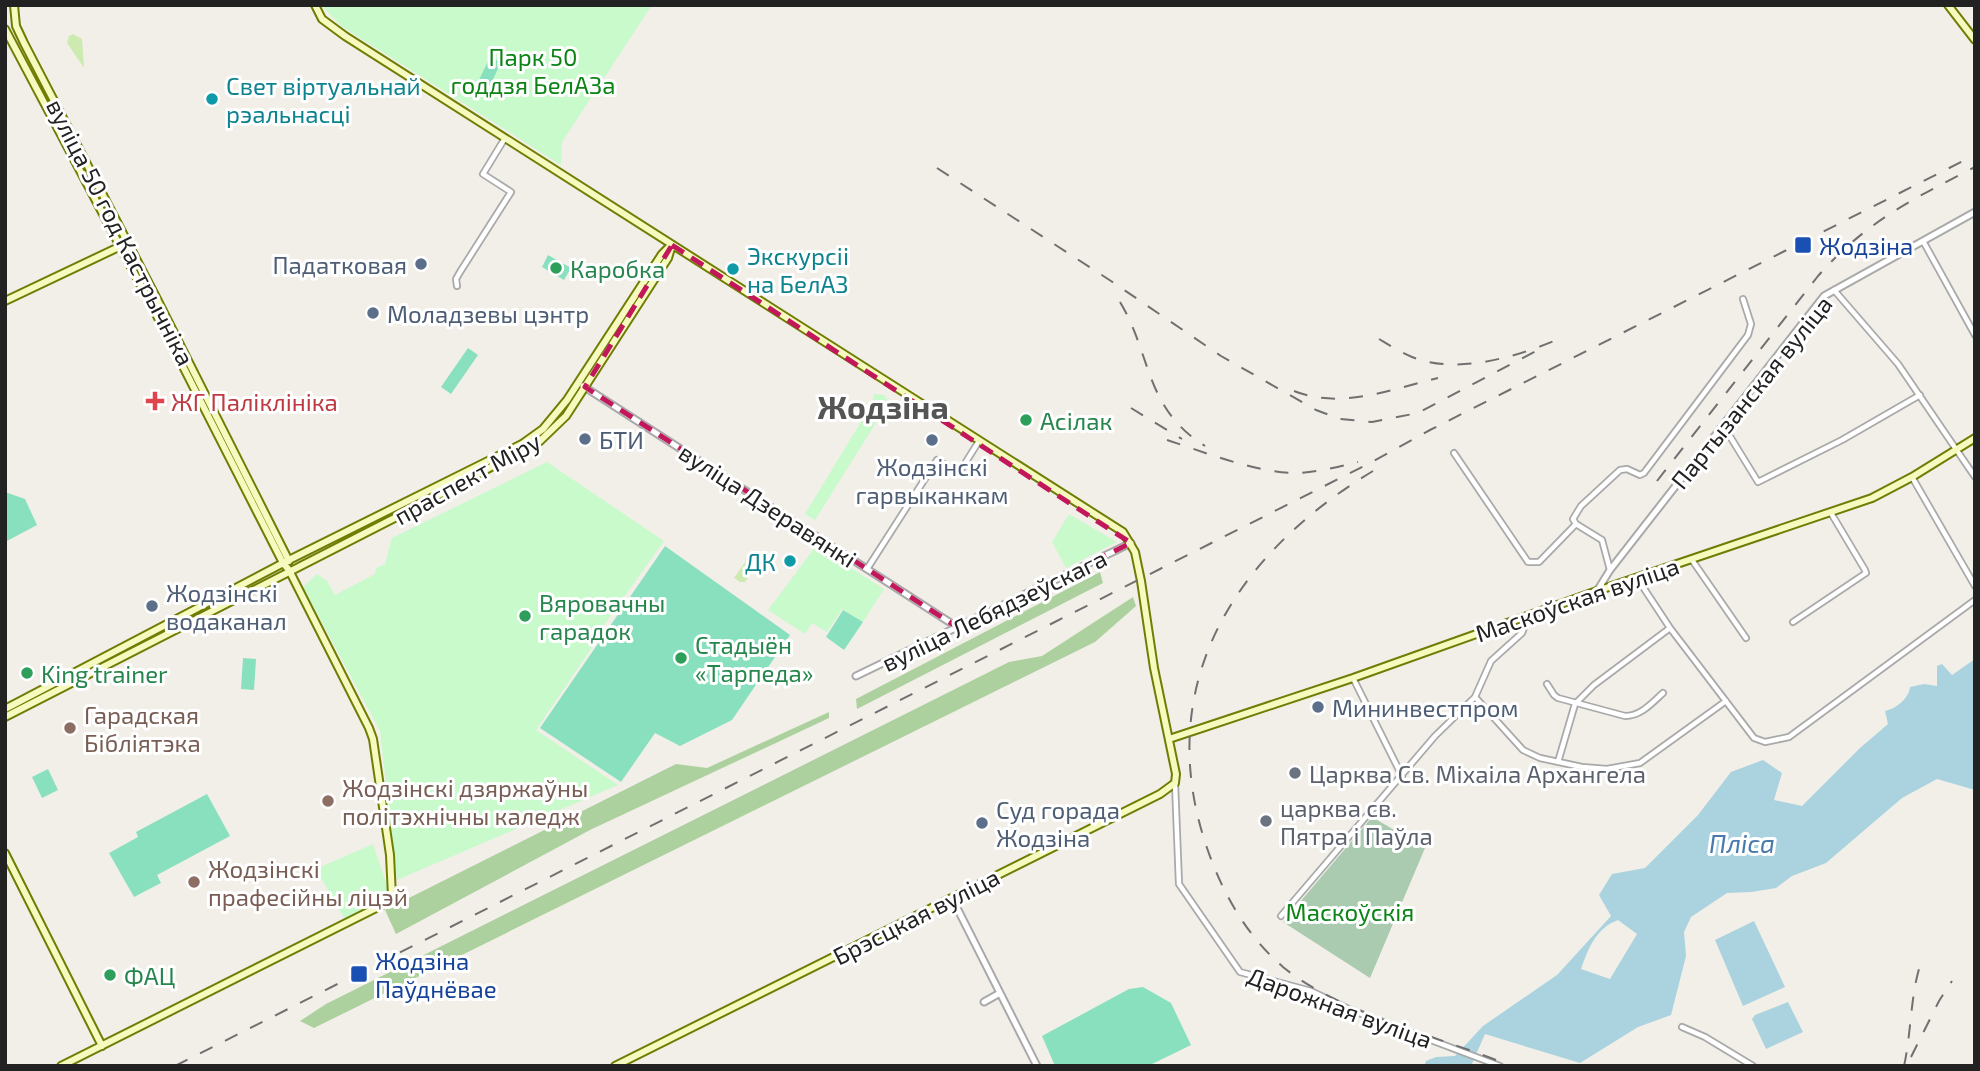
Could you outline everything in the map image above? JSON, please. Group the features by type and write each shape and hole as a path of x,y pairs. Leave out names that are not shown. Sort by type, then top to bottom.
{"main road":[{"name":"вуліца 50 год Кастрычніка","path":"14,5 16,26 24,43 128,242 373,739 390,855 391,895 386,904 102,1046"},
{"path":"314,5 323,19 345,36 1123,532 1131,543 1141,581 1154,668 1176,774 1175,783"},
{"path":"1948,5 1975,40"},
{"name":"вуліца 50 год Кастрычніка","path":"5,29 286,562"},
{"path":"13,48 24,43"},
{"path":"5,301 128,242"},
{"name":"праспект Міру","path":"5,717 50,690 152,637 289,570 534,436 582,385 650,279 662,254 672,245"},
{"name":"Маскоўская вуліца","path":"1170,739 1872,498 1975,438"},
{"name":"праспект Міру","path":"152,637 286,562 410,505"},
{"name":"праспект Міру","path":"5,709 50,690"},
{"name":"Брэсцкая вуліца","path":"615,1066 1160,794 1175,783"},
{"path":"5,853 102,1046 61,1066"}],"street":[{"path":"457,286 456,279 510,192 483,174 505,138"},
{"name":"Партызанская вуліца","path":"1597,591 1610,570 1811,311 1833,290 1975,212"},
{"path":"1923,241 1975,335"},
{"path":"1833,290 1899,364 1975,477"},
{"path":"1610,570 1601,540 1576,524 1573,519 1581,506 1620,470 1627,469 1640,475 1644,473 1748,335 1751,324 1743,299"},
{"name":"вуліца Дзеравянкі","path":"582,385 812,529 867,569 957,627"},
{"path":"1723,425 1758,482 1842,440 1920,395"},
{"path":"867,569 937,460 959,473 979,441"},
{"path":"1454,453 1528,562 1539,562 1576,524"},
{"path":"1912,477 1975,586"},
{"path":"1793,622 1866,573 1831,513"},
{"name":"вуліца Лебядзеўскага","path":"856,676 1131,543"},
{"path":"1692,560 1746,638"},
{"path":"1643,575 1643,587 1670,628 1754,738 1765,742 1789,737 1975,600"},
{"path":"1281,916 1435,736 1475,696 1491,661 1522,633 1529,615"},
{"path":"1558,762 1575,704 1594,685 1670,628"},
{"path":"1353,678 1402,776"},
{"path":"1548,684 1554,695 1575,704 1625,716 1634,716 1663,693"},
{"path":"1475,696 1523,750 1540,758 1607,769 1640,763 1726,701"},
{"name":"Дарожная вуліца","path":"1175,783 1178,884 1240,972 1311,991 1351,1010 1500,1066"},
{"path":"952,898 1037,1066"},
{"path":"984,1002 1000,993"},
{"path":"1682,1027 1705,1037 1753,1066"}],"highlighted area":[{"path":"672,245 1131,543 957,627 585,387"}],"green space":[{"name":"Парк 50 годдзя БелАЗа","path":"321,5 652,5 562,142 561,165 341,26"},
{"path":"73,34 82,39 84,68 67,43 69,36"},
{"path":"490,57 501,62 490,86 479,80"},
{"name":"Каробка","path":"548,255 571,268 564,280 542,267"},
{"path":"468,348 478,355 451,394 441,387"},
{"path":"874,394 884,395 889,402 815,520 805,514 871,405"},
{"path":"547,462 664,541 600,631 599,637 536,730 618,785 397,880 380,731 303,587 317,574 327,581 335,595 375,574 376,568 385,564 392,538"},
{"path":"5,492 25,499 37,525 5,542"},
{"path":"1069,514 1117,542 1066,568 1052,542"},
{"name":"Стадыён «Тарпеда»","path":"665,546 790,635 732,720 680,746 655,733 621,782 540,728"},
{"path":"816,546 884,589 863,622 842,609 827,632 812,623 805,634 768,610"},
{"path":"751,554 756,556 757,564 745,582 740,582 734,578"},
{"path":"1100,572 1103,583 857,709 856,699"},
{"path":"1133,597 1136,606 1095,642 314,1028 300,1021 326,1004 1009,662 1042,656"},
{"path":"843,610 863,622 844,650 826,637"},
{"path":"243,658 256,659 254,690 241,689"},
{"path":"829,712 829,718 590,830 396,934 385,910 676,764 707,768"},
{"path":"48,769 58,790 42,798 32,777"},
{"path":"207,794 230,836 157,875 161,883 134,897 109,853 138,837 136,832"},
{"name":"Маскоўскія","path":"1372,817 1425,848 1370,978 1283,922"},
{"path":"373,844 389,891 383,903 348,921 316,869"},
{"path":"1143,987 1171,1003 1191,1045 1148,1066 1055,1066 1042,1036 1129,989"}],"water":[{"name":"Пліса","path":"1975,659 1975,790 1937,779 1902,798 1826,863 1792,876 1776,888 1727,893 1691,917 1684,932 1686,956 1671,1015 1638,1027 1580,1063 1485,1034 1471,1066 1424,1066 1426,1061 1436,1057 1455,1056 1483,1026 1557,975 1611,916 1599,895 1612,874 1645,868 1698,815 1731,772 1763,760 1782,773 1774,800 1802,806 1888,724 1885,711 1901,702 1910,687 1924,684 1937,686 1937,666 1942,664 1952,675","holes":["1618,920 1637,934 1610,979 1581,969 1594,940 1610,924"]},
{"path":"1754,921 1785,987 1743,1006 1715,940"},
{"path":"1788,1002 1803,1032 1766,1049 1752,1019 1755,1015"}],"railway":[{"path":"175,1066 1975,155"},
{"path":"1657,481 1818,276 1836,257 1891,213 1975,167"},
{"path":"937,168 1221,356 1316,410 1340,419 1372,422 1418,413 1540,349"},
{"path":"1120,302 1152,380 1170,415 1205,446"},
{"path":"1379,339 1412,357 1448,364 1486,362 1559,339"},
{"path":"1294,391 1330,399 1348,398 1385,392 1438,378"},
{"path":"1131,408 1182,439"},
{"path":"1167,440 1229,461 1277,472 1309,472 1358,462"},
{"path":"1373,471 1324,504 1281,542 1245,584 1217,629 1199,679 1190,732 1192,788 1207,848 1228,897 1247,927 1283,967 1306,984 1362,1011 1511,1066"},
{"path":"1904,1066 1916,983 1923,957"},
{"path":"1911,1057 1952,981"}],"place":[{"name":"Свет віртуальнай рэальнасці","path":"212,99"},
{"name":"Жодзіна","path":"1803,245"},
{"name":"Падатковая","path":"421,264"},
{"name":"Каробка","path":"556,268"},
{"name":"Экскурсіі на БелАЗ","path":"733,269"},
{"name":"Моладзевы цэнтр","path":"373,313"},
{"name":"ЖГ Паліклініка","path":"155,401"},
{"name":"Асілак","path":"1026,420"},
{"name":"БТИ","path":"585,439"},
{"name":"Жодзінскі гарвыканкам","path":"932,440"},
{"name":"ДК","path":"790,561"},
{"name":"Жодзінскі водаканал","path":"152,606"},
{"name":"Вяровачны гарадок","path":"525,616"},
{"name":"Стадыён «Тарпеда»","path":"681,658"},
{"name":"King trainer","path":"27,673"},
{"name":"Мининвестпром","path":"1318,707"},
{"name":"Гарадская Бібліятэка","path":"70,728"},
{"name":"Царква Св. Міхаіла Архангела","path":"1295,773"},
{"name":"Жодзінскі дзяржаўны політэхнічны каледж","path":"328,801"},
{"name":"царква св. Пятра і Паўла","path":"1266,821"},
{"name":"Суд горада Жодзіна","path":"982,823"},
{"name":"Жодзінскі прафесійны ліцэй","path":"194,882"},
{"name":"Жодзіна Паўднёвае","path":"359,974"},
{"name":"ФАЦ","path":"110,975"}],"district":[{"name":"Жодзіна","path":"883,406"}]}
